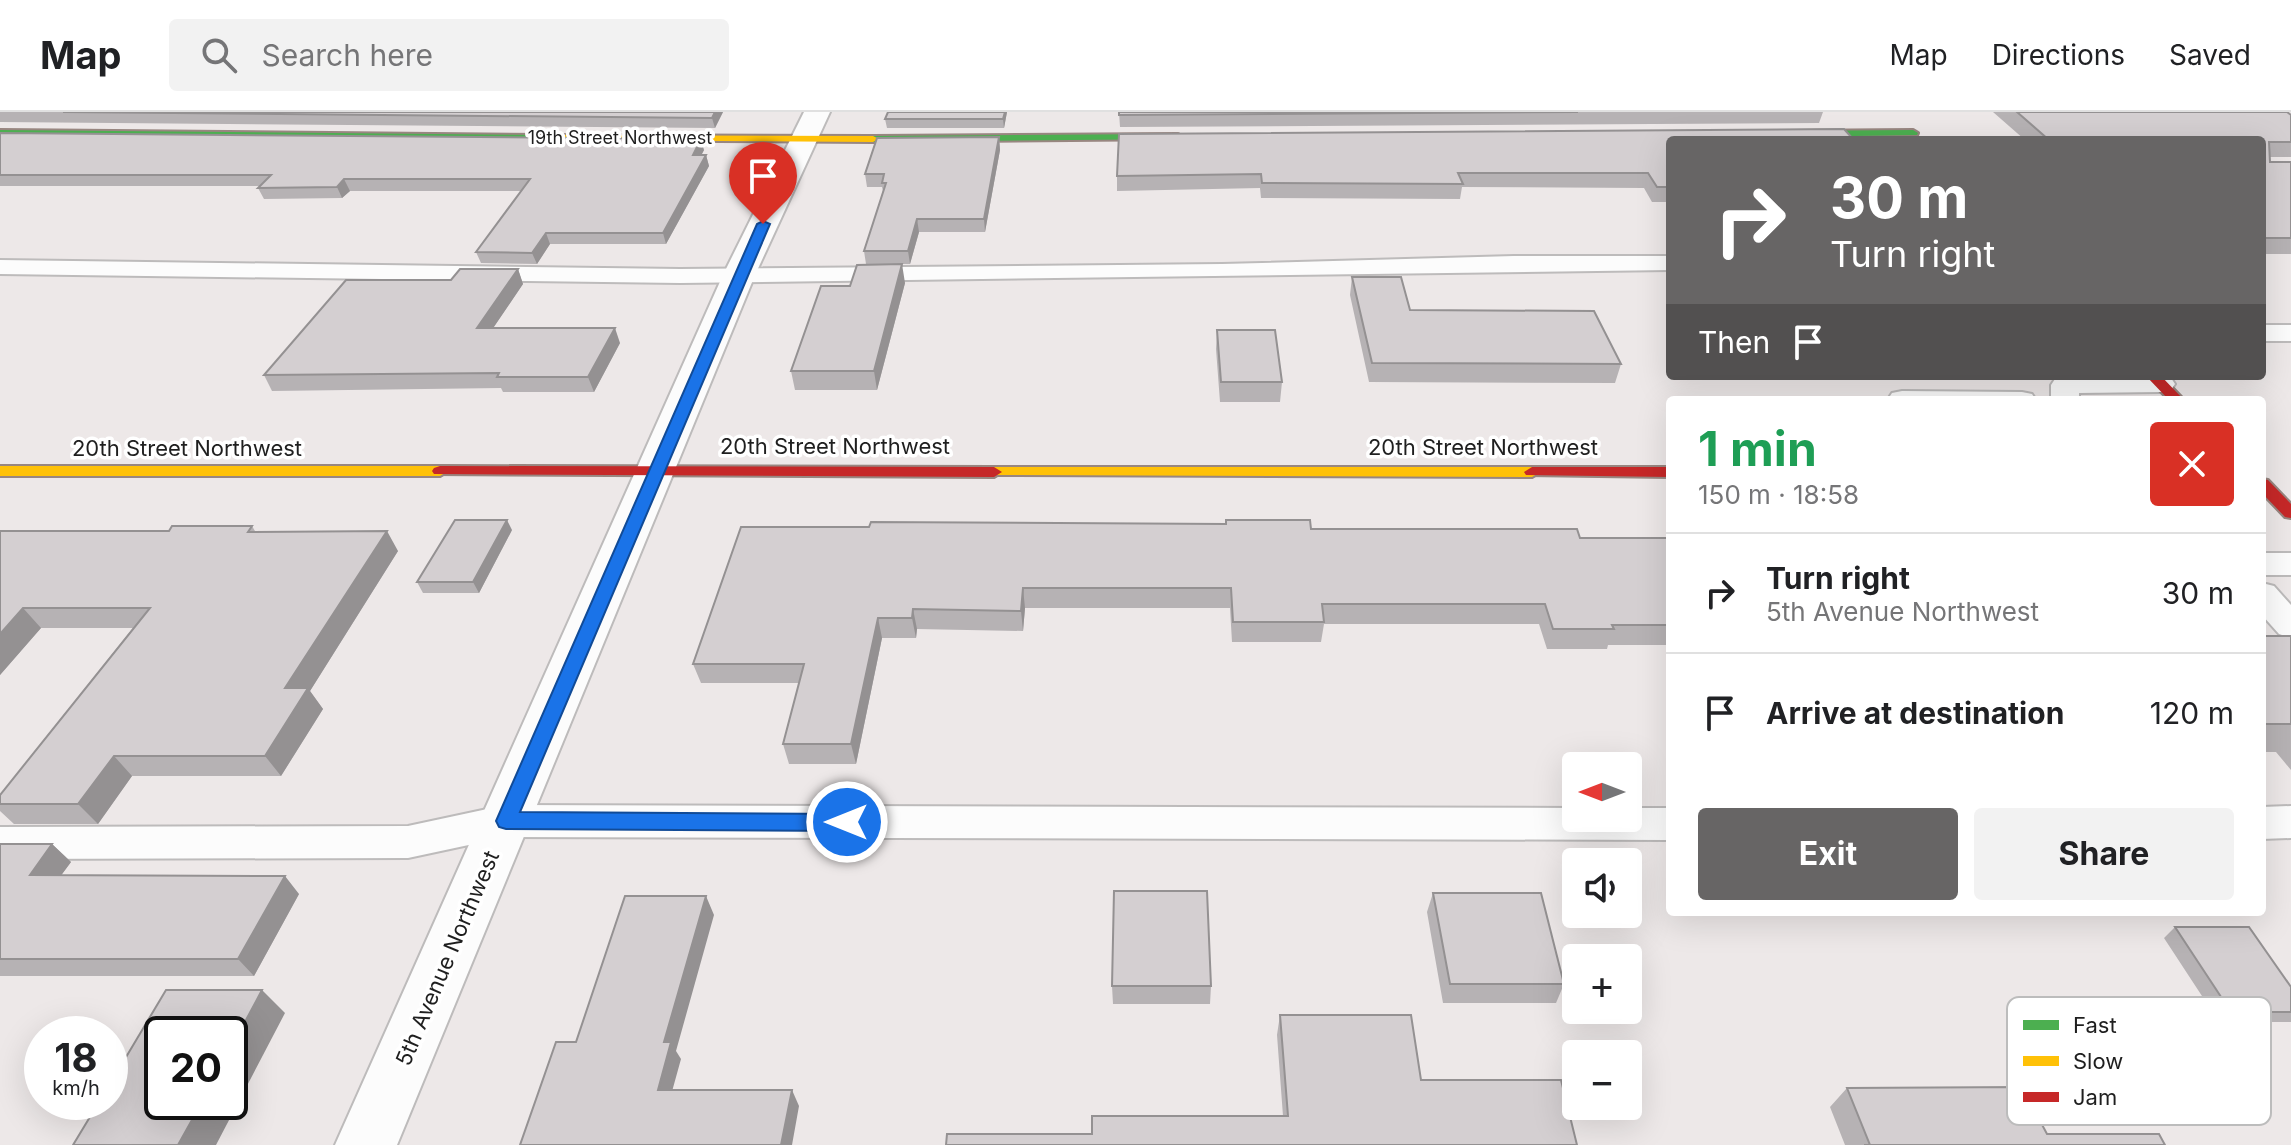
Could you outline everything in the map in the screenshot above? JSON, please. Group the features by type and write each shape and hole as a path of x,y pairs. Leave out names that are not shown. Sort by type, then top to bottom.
{"street":[{"path":"1891,112 1916,136"},
{"name":"19th Street Northwest","path":"0,133 810,126 1203,137"},
{"name":"5th Avenue Northwest","path":"366,1145 739,275 810,126"},
{"path":"1761,134 1916,136"},
{"name":"20th Street Northwest","path":"0,471 1666,472"},
{"path":"2266,488 2291,513"}],"lane":[{"path":"0,267 739,275 1666,263"},
{"path":"2266,333 2291,333"},
{"path":"1887,380 1900,396"},
{"path":"2062,387 2164,387"},
{"path":"2266,564 2291,564"},
{"path":"2266,598 2291,626"},
{"path":"0,843 408,842 506,821 1666,824"},
{"path":"2266,823 2291,822"}],"building":[{"path":"63,112 715,112 712,118"},
{"path":"888,112 1005,112 1003,119 885,119"},
{"path":"1119,112 1578,112 1119,115"},
{"path":"2017,112 2287,112 2291,115 2291,142 2269,142 2270,162 2291,162 2291,238 2266,238 2266,136 2044,136"},
{"path":"1844,129 1850,136 1666,136 1666,187 1657,187 1648,173 1458,173 1463,184 1262,183 1261,174 1117,176 1119,134"},
{"path":"0,133 701,139 693,155 706,155 663,233 546,233 532,253 476,252 530,179 344,179 337,187 258,188 271,175 0,175"},
{"path":"999,137 984,219 917,219 908,251 864,251 886,183 882,183 884,174 865,174 877,138"},
{"path":"902,264 874,371 791,371 821,286 850,286 857,265"},
{"path":"460,269 518,269 477,328 615,328 588,377 497,377 499,373 264,375 346,280 451,280"},
{"path":"1352,277 1401,277 1410,310 1594,311 1621,364 1372,363"},
{"path":"1217,330 1275,330 1282,382 1221,382"},
{"path":"455,520 507,520 473,582 417,582"},
{"path":"1226,520 1310,520 1311,529 1577,529 1580,538 1666,538 1666,625 1553,629 1545,604 1322,604 1324,622 1233,622 1231,588 1023,588 1021,611 913,609 912,618 878,618 851,744 783,744 804,664 693,664 741,527 869,527 871,522 1226,524"},
{"path":"172,526 252,526 248,532 387,531 285,688 308,688 265,756 114,756 78,804 0,804 0,795 150,608 23,608 0,634 0,531 169,531"},
{"path":"2266,636 2291,636 2291,724 2266,724"},
{"path":"0,844 52,844 30,875 285,876 238,959 0,959"},
{"path":"1114,891 1207,891 1211,986 1112,986"},
{"path":"1433,893 1541,893 1562,984 1450,984"},
{"path":"625,896 706,896 664,1042 671,1042 658,1090 792,1090 781,1145 520,1145 556,1042 576,1042"},
{"path":"2175,927 2249,927 2291,987 2291,1012 2271,1012 2271,997 2221,997"},
{"path":"166,990 262,990 248,1016 151,1016"},
{"path":"1280,1015 1411,1015 1421,1080 1561,1080 1562,1120 1571,1120 1577,1145 946,1145 947,1134 1092,1134 1092,1116 1288,1116"},
{"path":"144,1027 144,1120 192,1120 178,1145 73,1145 88,1120 128,1120 128,1054"},
{"path":"2007,1087 2007,1125 2042,1125 2047,1134 2159,1134 2165,1145 1870,1145 1847,1088"}],"traffic: fast":[{"path":"0,133 546,138"},
{"path":"1787,134 1913,133"},
{"path":"873,139 1178,137"}],"traffic: slow":[{"path":"546,138 873,139"},
{"path":"0,471 440,471"},
{"path":"994,472 1532,472"}],"traffic: jam":[{"path":"2157,380 2173,396"},
{"path":"440,471 994,472"},
{"path":"1532,472 1666,472"},
{"path":"2266,488 2291,513"}],"route":[{"path":"763,224 506,821 847,822"}]}
